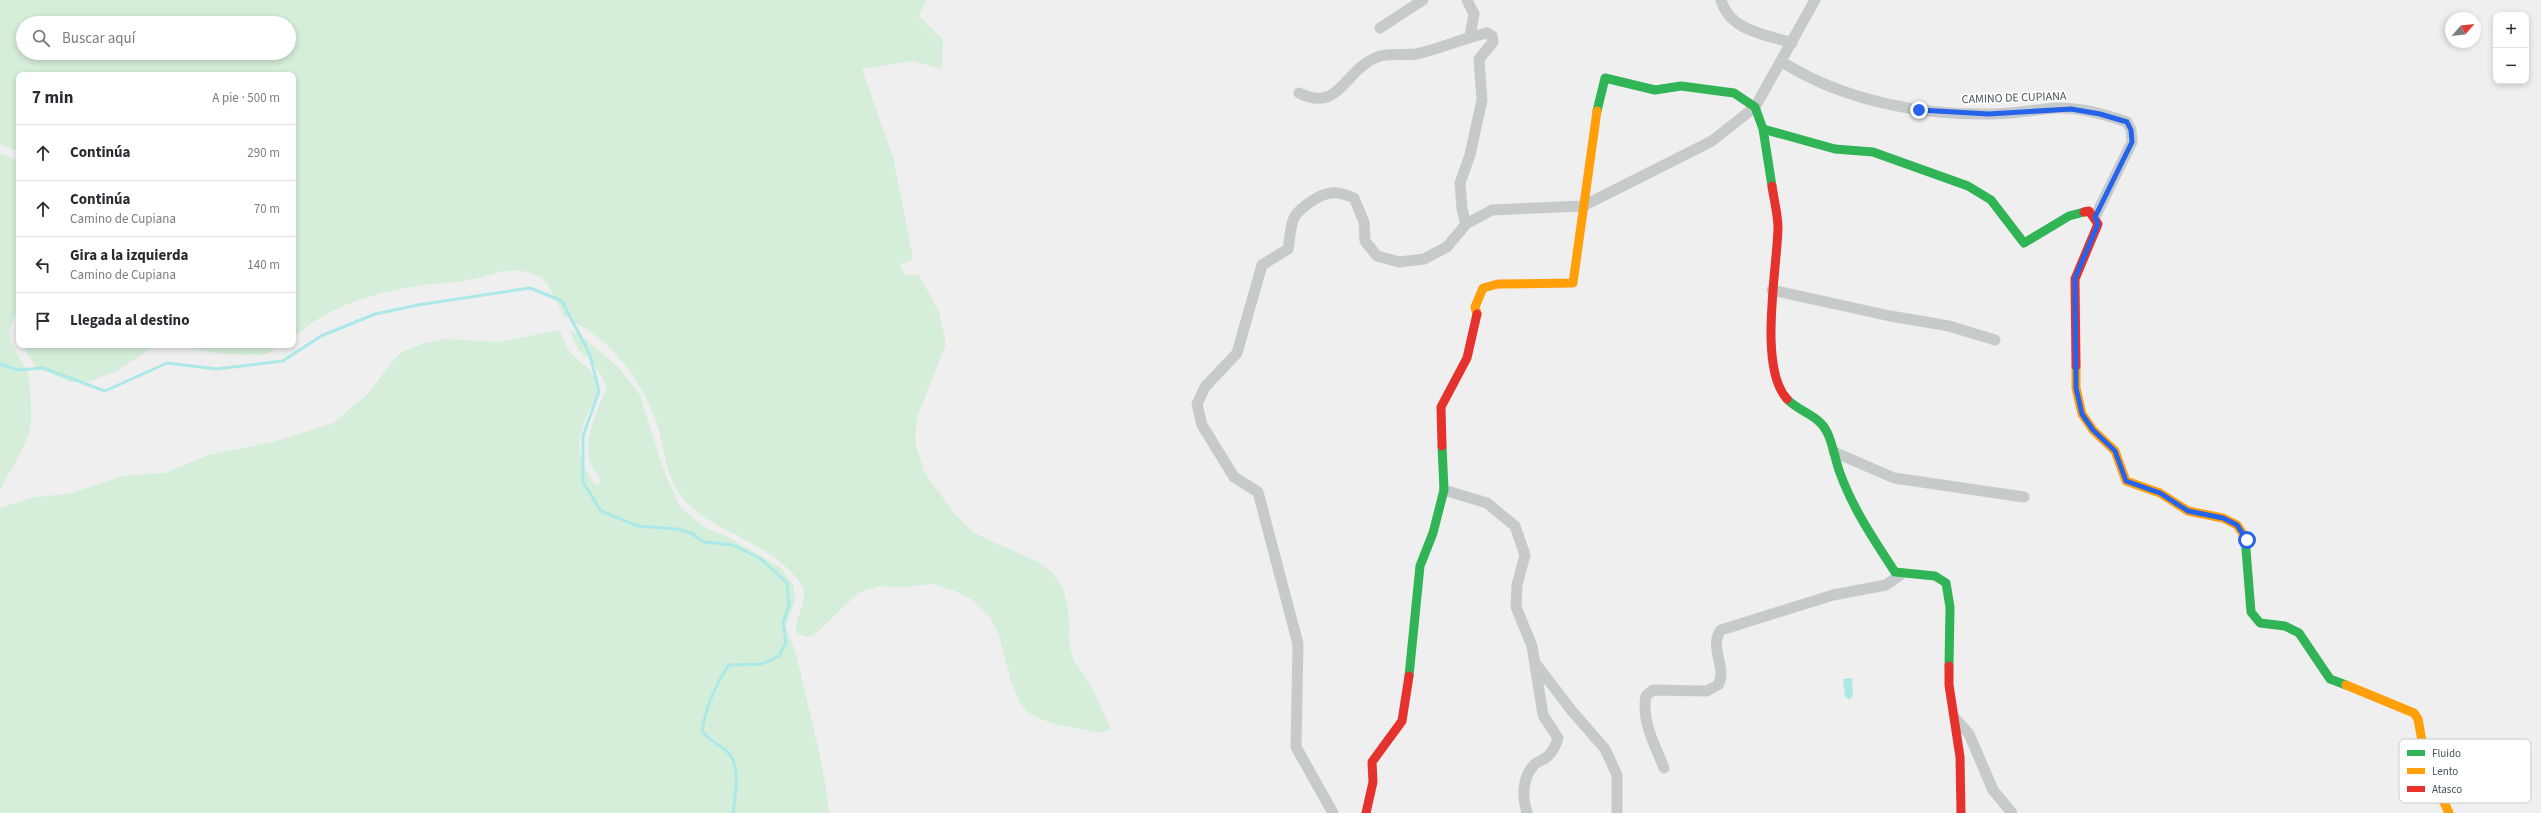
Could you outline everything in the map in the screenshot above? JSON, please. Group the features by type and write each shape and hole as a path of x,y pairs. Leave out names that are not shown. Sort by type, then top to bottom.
{"street":[{"path":"1380,28 1423,0"},
{"path":"1467,0 1474,14 1470,36"},
{"path":"1721,0 1730,19 1741,27 1792,43"},
{"path":"1333,813 1296,747 1298,644 1258,492 1234,477 1202,425 1197,404 1205,387 1237,353 1262,264 1288,249 1293,220 1298,211 1320,195 1328,192 1341,192 1354,198 1364,222 1365,241 1377,256 1399,262 1424,259 1447,247 1466,224 1492,210 1583,206 1712,141 1755,107 1782,62 1814,0"},
{"path":"1299,93 1320,100 1330,97 1358,69 1378,57 1417,54 1470,36 1486,33 1492,36 1493,42 1479,59 1482,100 1470,155 1460,183 1462,209 1466,224"},
{"name":"CAMINO DE CUPIANA","path":"1782,62 1810,78 1843,91 1905,108 1989,114 2071,109 2100,114 2127,122 2131,130 2132,142 2095,217"},
{"path":"1366,813 1373,782 1372,762 1402,721 1409,678 1420,566 1433,533 1444,490 1441,406 1467,358 1477,316 1475,307 1483,288 1498,284 1573,283 1596,116 1605,78 1655,90 1681,86 1734,93 1755,107 1763,129 1778,227 1772,290 1771,339 1778,382 1783,394 1794,406 1821,423 1831,438 1840,473 1868,532 1887,563 1900,575"},
{"path":"1763,129 1835,149 1874,152 1968,186 1992,200 2024,243 2069,216 2089,211 2095,217 2098,224 2075,278 2076,388 2082,414 2093,430 2115,451 2126,481 2160,493 2188,511 2223,518 2237,525 2247,540 2247,586 2250,612 2260,623 2287,624 2293,628 2299,633 2330,679 2414,713 2418,718 2422,739"},
{"path":"1772,290 1890,316 1949,326 1995,340"},
{"path":"1834,452 1894,478 2024,497"},
{"path":"1444,490 1487,503 1515,526 1525,555 1517,585 1516,607 1532,646 1543,715 1558,738 1554,750 1545,759 1534,764 1526,777 1523,789 1527,813"},
{"path":"1664,768 1646,721 1643,709 1646,696 1653,690 1707,691 1718,685 1720,672 1716,640 1721,630 1833,596 1886,585 1900,575 1934,575 1946,583 1950,607 1949,685 1960,756 1961,813"},
{"path":"1534,662 1572,711 1605,749 1617,775 1617,813"},
{"path":"1955,718 1970,734 1993,790 2012,813"},
{"path":"2444,803 2449,813"}],"green space":[{"path":"0,0 926,0 919,16 943,40 942,69 913,61 862,69 894,160 913,259 900,265 905,275 918,274 939,311 946,344 917,418 915,442 924,472 955,514 974,533 1036,561 1053,573 1063,588 1068,607 1070,647 1074,661 1090,684 1111,729 1100,733 1051,723 1029,714 1020,703 1011,681 998,632 990,617 973,600 955,591 932,584 904,587 879,586 858,593 821,629 808,637 796,634 797,621 804,595 800,583 788,569 774,557 710,521 695,510 682,497 673,483 654,417 647,399 637,381 612,350 581,326 564,317 550,288 538,276 520,271 511,271 495,273 464,281 406,288 371,296 322,317 296,336 296,72 16,72 16,151 0,144"},
{"path":"0,153 16,160 16,314 10,334 13,347 28,375 31,423 27,439 0,490"},
{"path":"559,330 570,352 592,373 597,384 597,394 583,426 579,446 583,465 588,475 596,485 601,481 589,459 588,450 590,431 607,387 593,362 579,351 569,330 580,335 618,367 640,395 662,466 680,507 704,527 726,536 781,568 793,585 796,598 786,627 797,659 816,738 824,775 829,813 0,813 0,508 34,497 68,494 123,476 165,473 208,455 273,442 333,423 369,393 393,360 402,352 425,343 445,339 499,342"},
{"path":"24,348 159,348 150,349 117,371 90,381 70,382 35,366"},
{"path":"188,348 278,348 263,355 224,354"}],"water":[{"path":"1852,678 1853,696 1848,700 1847,697 1845,697 1843,679"}],"waterway":[{"path":"0,364 18,370 43,368 105,391 167,363 217,369 283,361 321,336 375,314 418,305 530,288 562,301 590,355 599,391 583,436 583,482 601,511 638,526 677,529 691,533 704,542 733,545 761,559 787,583 789,605 783,623 786,642 779,656 762,664 729,665 715,688 704,722 702,731 709,739 724,749 733,761 736,775 736,791 733,813"}],"traffic: fast":[{"path":"1597,111 1605,78 1655,90 1681,86 1734,93 1755,107 1763,129 1772,186"},
{"path":"1763,129 1835,149 1873,152 1968,186 1991,200 2024,243 2069,216 2084,212"},
{"path":"1787,399 1819,422 1827,432 1840,473 1851,499 1864,524 1895,572 1935,576 1946,583 1950,607 1949,666"},
{"path":"1409,676 1420,566 1433,533 1444,490 1442,446"},
{"path":"2245,537 2251,612 2260,623 2285,626 2299,633 2330,679 2346,685"}],"traffic: slow":[{"path":"1477,314 1475,307 1483,288 1498,284 1573,283 1597,111"},
{"path":"2076,366 2076,388 2082,414 2093,430 2115,451 2126,481 2160,493 2188,511 2223,518 2237,525 2245,537"},
{"path":"2346,685 2414,713 2418,719 2422,739"},
{"path":"2444,803 2449,813"}],"traffic: jam":[{"path":"1772,186 1778,228 1771,317 1771,342 1773,365 1778,384 1787,399"},
{"path":"2076,366 2075,279 2098,224 2089,211 2084,212"},
{"path":"1442,446 1441,407 1467,358 1477,314"},
{"path":"1949,666 1949,685 1960,757 1961,813"},
{"path":"1366,813 1373,782 1372,762 1402,721 1409,676"}],"route":[{"path":"1919,110 1950,113 1966,112 1989,114 2040,111 2055,108 2086,111 2112,116 2127,122 2131,130 2132,142 2095,217 2098,224 2075,278 2074,302 2077,346 2076,388 2082,414 2093,430 2115,451 2126,481 2145,489 2160,493 2188,511 2213,518 2223,518 2237,525 2247,540"}]}
